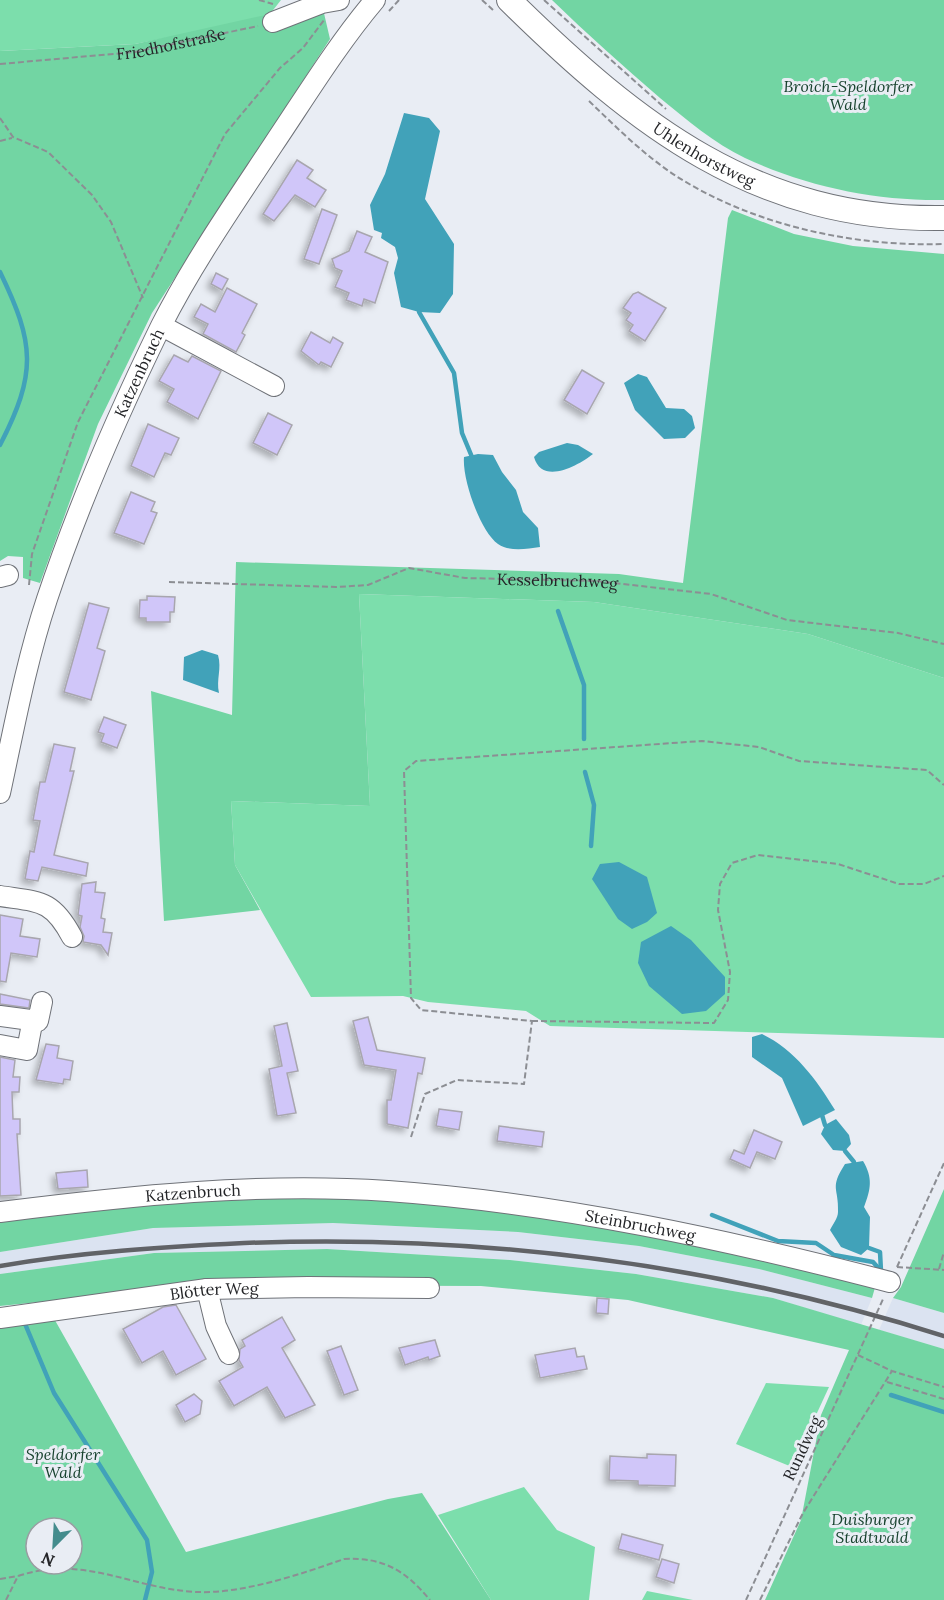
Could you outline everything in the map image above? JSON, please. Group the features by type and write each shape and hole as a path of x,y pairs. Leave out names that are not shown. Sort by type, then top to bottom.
{"main road":[{"name":"Uhlenhorstweg","path":"509,0 568,58 621,101 692,151 741,177 797,199 860,213 944,218"}],"street":[{"path":"273,22 321,3 339,0 361,16"},
{"name":"Katzenbruch","path":"0,793 26,671 47,599 80,508 162,326 194,268 246,186 361,16 380,8"},
{"path":"162,326 274,386"},
{"path":"0,896 45,904 57,912 72,937"},
{"path":"0,1016 38,1021 42,1002"},
{"path":"0,1045 27,1050 31,1029"},
{"name":"Katzenbruch","path":"0,1212 200,1190 386,1191"},
{"name":"Steinbruchweg","path":"386,1191 536,1207 670,1230 894,1274"},
{"name":"Blötter Weg","path":"0,1318 207,1289 429,1288"},
{"path":"207,1289 216,1326 229,1354"}],"path":[{"path":"380,8 399,0"},
{"path":"544,0 670,112"},
{"path":"29,585 32,555 78,422 225,134 280,68 303,48 327,16"},
{"name":"Friedhofstraße","path":"0,64 135,52 273,22"},
{"path":"0,118 13,137 48,152 92,195 111,222 143,298"},
{"path":"0,141 13,137"},
{"name":"Kesselbruchweg","path":"169,582 336,587 368,585 409,568 465,578 596,581 711,594 787,620 898,633 944,644"},
{"path":"944,784 927,770 799,761 759,747 702,741 416,761 404,771 411,998 422,1010 532,1021 714,1023 728,1000 730,972 718,910 720,884 732,863 758,855 838,864 899,884 924,884 944,876"},
{"path":"411,1137 425,1094 457,1080 524,1084 532,1021"},
{"path":"894,1274 944,1162"},
{"path":"939,1269 944,1252"},
{"path":"894,1274 944,1270"},
{"name":"Rundweg","path":"746,1599 879,1306"},
{"path":"858,1355 892,1371 944,1387"},
{"path":"760,1600 803,1513 892,1371"},
{"path":"887,1382 944,1399"},
{"path":"0,1579 37,1570 62,1567 119,1576 171,1590 227,1591 344,1559 362,1558 386,1563 412,1582 430,1600"},
{"path":"6,1600 18,1576"}],"shaded area":[{"path":"333,1223 518,1232 639,1246 759,1269 872,1298 861,1325 773,1298 636,1274 510,1260 327,1249 154,1253 0,1274 0,1252 153,1228"},
{"path":"893,1298 944,1313 944,1349 879,1330"}],"green space":[{"path":"0,0 281,0 270,14 250,21 135,44 0,51"},
{"name":"Broich-Speldorfer Wald","path":"552,0 944,0 944,200 893,198 842,190 793,177 745,158 712,138 660,98"},
{"path":"323,9 330,39 152,313 98,424 40,583 23,578 23,557 8,556 0,561 0,51 135,44 270,14"},
{"path":"732,210 794,234 853,246 944,254 944,678 808,634 594,602 359,594 370,806 231,801 235,865 260,910 164,921 151,691 232,715 236,562 619,574 683,583 728,218"},
{"path":"359,594 594,602 808,634 944,678 944,1038 550,1026 526,1011 428,1002 403,996 311,997 235,865 231,801 370,806"},
{"path":"944,1189 944,1313 893,1298 901,1287"},
{"path":"387,1195 536,1211 876,1284 872,1298 759,1269 639,1246 518,1232 333,1223 153,1228 0,1252 0,1217 201,1197"},
{"name":"Duisburger Stadtwald","path":"327,1249 510,1260 636,1274 773,1298 944,1349 944,1600 765,1600 801,1520 821,1415 849,1350 628,1300 481,1286 207,1285 0,1306 0,1274 154,1253"},
{"name":"Speldorfer Wald","path":"52,1315 186,1552 388,1499 422,1493 491,1600 0,1600 0,1324"},
{"path":"766,1383 829,1387 792,1467 736,1444"},
{"path":"524,1487 557,1530 595,1547 589,1600 491,1600 438,1515"},
{"path":"647,1591 693,1600 642,1600"}],"water":[{"path":"404,113 429,118 440,131 425,199 454,244 453,294 440,313 419,312 401,307 394,273 398,258 395,247 381,238 382,233 374,230 370,205 385,174"},
{"path":"638,374 647,377 666,408 684,409 692,416 695,428 685,438 664,439 635,410 624,383"},
{"path":"567,443 578,445 593,454 570,467 552,472 538,466 534,457 539,452"},
{"path":"478,454 493,455 502,472 516,490 523,512 538,528 540,547 518,549 503,547 491,537 485,528 469,491 464,467 464,457"},
{"path":"202,650 218,655 219,693 183,680 184,657"},
{"path":"619,862 647,877 657,913 647,922 632,929 618,919 592,879 600,864"},
{"path":"671,926 691,940 725,977 725,994 706,1011 682,1014 649,986 638,963 641,942"},
{"path":"762,1034 785,1048 804,1066 835,1110 803,1126 782,1078 752,1057 752,1037"},
{"path":"836,1119 849,1135 851,1144 845,1151 833,1150 821,1134 825,1125"},
{"path":"863,1161 870,1184 864,1207 870,1217 869,1248 861,1255 841,1247 830,1230 838,1214 836,1184 840,1172 845,1164"}],"building":[{"path":"297,160 313,170 307,178 326,190 315,207 295,195 274,221 263,214"},
{"path":"322,209 337,215 319,264 304,259"},
{"path":"357,231 372,237 365,252 388,262 375,303 364,299 362,306 346,300 349,293 335,287 342,271 335,268 332,259 349,251"},
{"path":"216,273 228,279 222,290 211,284"},
{"path":"227,288 257,304 242,333 245,335 236,352 203,334 208,324 194,317 201,304 215,312"},
{"path":"638,292 666,308 645,341 629,331 633,325 626,320 631,313 623,308 633,294"},
{"path":"311,332 330,343 333,337 343,343 331,367 321,362 319,365 301,351"},
{"path":"174,355 188,362 192,356 221,371 198,419 167,402 174,389 159,381"},
{"path":"582,370 604,383 587,414 564,400"},
{"path":"268,413 292,425 277,455 253,443"},
{"path":"148,424 179,438 171,455 165,453 154,477 131,466"},
{"path":"131,492 155,502 151,511 157,513 144,544 114,533"},
{"path":"147,596 175,597 174,612 170,612 170,622 146,622 146,618 139,618 140,600 147,600"},
{"path":"89,603 109,608 97,648 105,651 91,700 64,692"},
{"path":"104,717 126,725 117,748 101,742 104,734 98,732"},
{"path":"54,744 75,748 70,771 74,771 54,855 88,863 86,876 42,867 38,881 25,879 30,851 34,852 40,821 33,820 40,782 45,782"},
{"path":"96,882 95,892 105,893 101,918 105,919 103,932 112,933 108,955 101,945 83,942 84,936 80,927 82,916 78,915 82,884"},
{"path":"0,915 23,919 20,936 40,939 37,957 11,953 6,982 0,981"},
{"path":"0,994 30,1000 29,1008 0,1004"},
{"path":"368,1017 377,1050 425,1058 422,1074 418,1073 408,1128 387,1124 387,1100 391,1100 396,1070 364,1065 353,1021"},
{"path":"287,1023 298,1071 287,1073 296,1113 277,1116 269,1069 282,1066 274,1026"},
{"path":"46,1044 59,1046 57,1058 73,1061 70,1080 64,1079 63,1084 36,1080"},
{"path":"0,1057 15,1060 13,1077 20,1077 19,1092 12,1092 13,1119 20,1119 20,1134 17,1134 21,1195 0,1196"},
{"path":"439,1109 462,1112 459,1130 436,1126"},
{"path":"499,1126 544,1132 542,1147 497,1141"},
{"path":"754,1130 782,1142 775,1159 757,1152 750,1168 730,1159 734,1150 744,1154"},
{"path":"87,1170 88,1187 58,1189 56,1173"},
{"path":"597,1298 609,1299 608,1314 596,1313"},
{"path":"176,1305 206,1359 176,1375 163,1351 142,1363 123,1329 163,1307"},
{"path":"282,1317 295,1340 282,1348 315,1405 285,1418 267,1387 234,1406 219,1381 243,1367 239,1360 240,1349 245,1346 242,1340"},
{"path":"435,1340 440,1356 429,1360 428,1357 405,1365 399,1348"},
{"path":"341,1346 358,1390 344,1395 327,1351"},
{"path":"575,1348 577,1357 584,1356 587,1369 540,1378 535,1355"},
{"path":"194,1394 202,1401 200,1414 185,1422 176,1405"},
{"path":"647,1454 676,1455 675,1486 638,1485 638,1481 609,1480 610,1456 647,1458"},
{"path":"622,1534 663,1545 659,1560 618,1549"},
{"path":"662,1559 679,1564 674,1583 656,1577"}],"waterway":[{"path":"0,272 20,319 27,359 21,398 0,445"},
{"path":"419,312 454,373 462,433 472,457"},
{"path":"558,611 584,685 584,739"},
{"path":"585,772 594,805 591,846"},
{"path":"822,1115 825,1125"},
{"path":"845,1151 854,1162"},
{"path":"712,1215 778,1241 816,1243 834,1255 873,1262 881,1271"},
{"path":"869,1248 880,1252 881,1271"},
{"path":"23,1319 54,1393 147,1540 152,1572 145,1600"},
{"path":"891,1395 944,1412"}],"railway":[{"path":"0,1266 122,1251 244,1243 333,1241 510,1249 598,1259 772,1290 858,1311 944,1336"}]}
